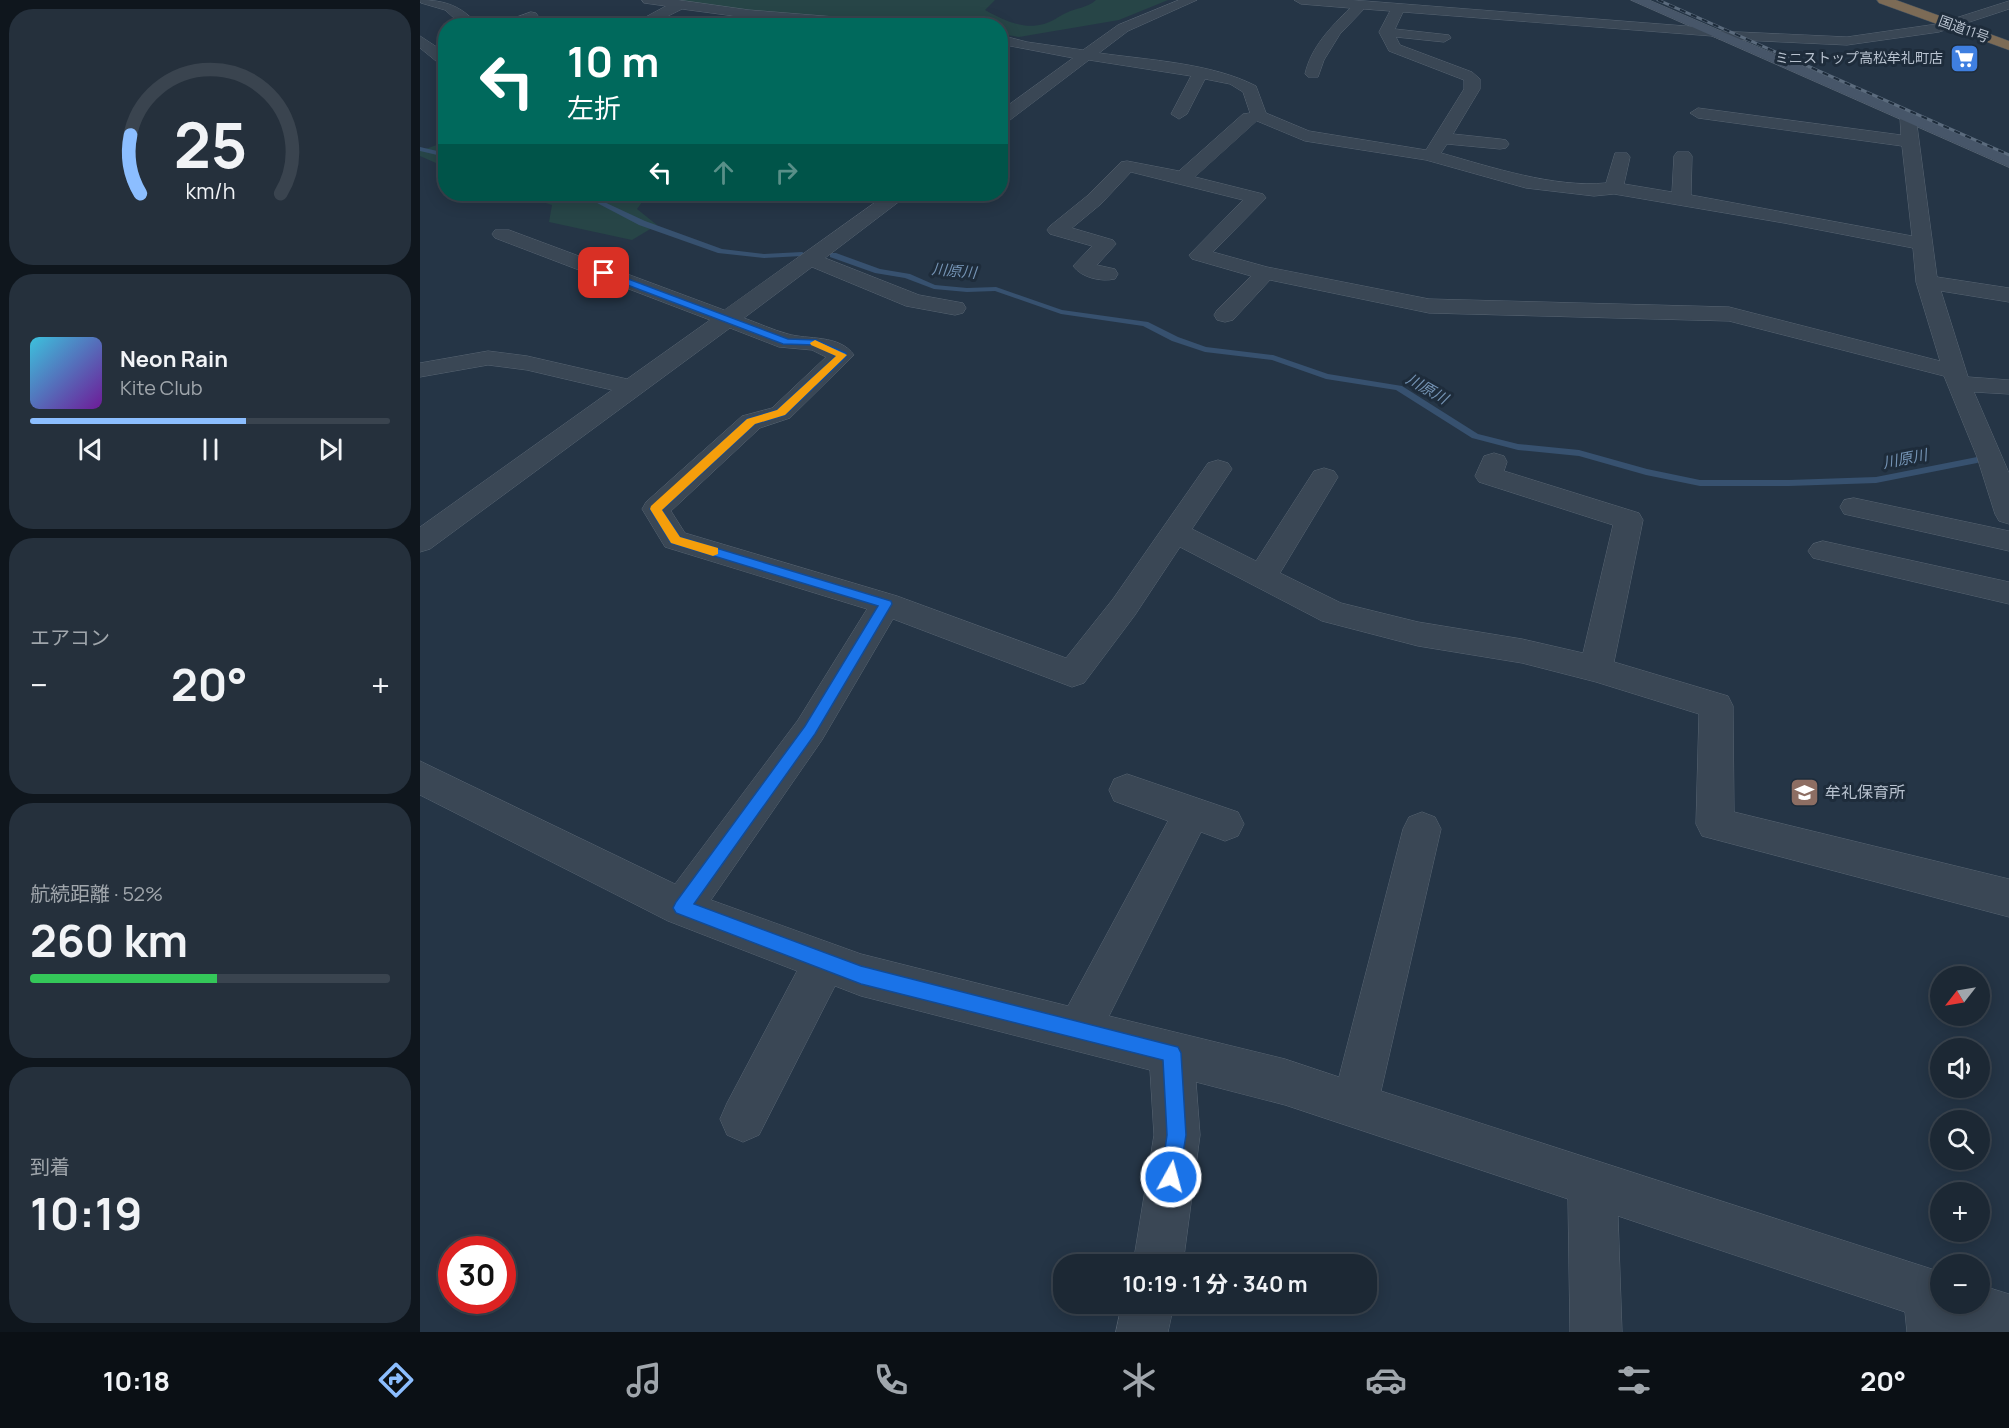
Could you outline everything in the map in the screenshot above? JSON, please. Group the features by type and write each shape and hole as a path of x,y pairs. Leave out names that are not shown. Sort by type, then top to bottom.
{"highway":[{"name":"国道11号","path":"1884,0 2009,46"}],"street":[{"path":"426,0 450,7 463,18"},
{"path":"649,0 748,14 798,18"},
{"path":"1008,113 1135,22 1190,0"},
{"path":"1301,0 1521,17 1570,26 1847,41 1905,34 1950,24 2009,4"},
{"path":"1521,17 1532,0"},
{"path":"1638,0 2009,162"},
{"path":"420,8 460,2"},
{"path":"652,18 679,5"},
{"path":"1313,74 1316,60 1334,32 1360,5"},
{"path":"1386,32 1398,8"},
{"path":"1473,30 1478,14"},
{"path":"1100,27 1135,22"},
{"path":"1386,32 1444,38"},
{"path":"1386,32 1394,48 1467,75 1472,79 1472,89 1431,156"},
{"path":"1008,40 1055,34"},
{"path":"420,40 438,55"},
{"path":"1008,41 1026,46 1200,73 1235,81 1250,89 1258,116"},
{"path":"1009,59 1026,46"},
{"path":"1179,114 1200,73"},
{"path":"1008,100 1024,102"},
{"path":"1697,133 1698,107 1911,142"},
{"path":"1184,178 1249,118 1258,116 1305,136 1431,156 1526,182 1594,190 1614,188 1922,244"},
{"path":"1908,118 1927,282 1957,378 1999,456 2009,514"},
{"path":"1442,138 1501,139 1494,174"},
{"path":"1682,200 1683,156"},
{"path":"1614,188 1621,157"},
{"path":"1107,274 1095,272 1084,266 1106,243 1057,230 1094,200 1127,166 1184,178 1182,179 1256,198 1200,255 1266,273 1429,306 1729,314 1957,378 2009,387"},
{"path":"420,542 889,201"},
{"path":"502,234 787,342 816,343 842,355 781,413 751,422 656,509 675,540 886,604 979,637 1072,674 1124,607 1218,469"},
{"path":"810,259 914,302 955,308"},
{"path":"1225,315 1266,273"},
{"path":"1927,282 2009,295"},
{"path":"420,370 488,358 526,363 633,388"},
{"path":"1494,462 1489,476 1629,520 1596,669"},
{"path":"1262,576 1323,493"},
{"path":"1854,507 2009,541"},
{"path":"1176,532 1333,613 1418,634 1522,651 1596,669 1716,706 1715,824 2009,898"},
{"path":"1823,551 2009,593"},
{"path":"682,908 810,730 886,604"},
{"path":"420,777 682,908 861,975 1285,1082 1592,1183 1930,1303"},
{"path":"1079,1030 1208,819 1127,790"},
{"path":"1355,1105 1422,829"},
{"path":"742,1119 825,961"},
{"path":"1160,1254 1177,1135 1171,1053"},
{"path":"1592,1183 1596,1332"},
{"path":"1142,1332 1146,1314"},
{"path":"1978,1314 2009,1320"}],"green space":[{"path":"674,0 995,0 985,10 1002,18 835,18"},
{"path":"1096,0 1168,0 1119,20 1019,37 1008,35 1008,21 1021,25 1036,26 1089,5"},
{"path":"438,145 438,164 420,156 420,151"},
{"path":"539,201 643,201 637,209 657,225 632,240 549,222 552,205"}],"waterway":[{"name":"川原川","path":"420,149 438,153"},
{"name":"川原川","path":"597,201 642,223 721,251 764,256 802,254"},
{"name":"川原川","path":"833,255 878,271 907,276 934,287 967,290 996,289 1061,312 1145,324 1175,339 1205,349 1273,358 1326,376 1399,388 1475,436 1518,447 1579,453 1646,472 1700,483 1876,480 1977,460"}],"railway":[{"path":"1658,0 2009,155"}],"slow traffic":[{"path":"713,551 675,540 656,509 751,422 781,413 842,355 815,343"}],"place":[{"name":"ミニストップ高松牟礼町店","path":"1964,58"},
{"name":"牟礼保育所","path":"1804,792"}],"route":[{"path":"604,273 787,342 816,343 842,355 781,413 751,422 656,509 675,540 886,604 810,730 682,908 861,975 1171,1053 1177,1135 1171,1177"}]}
